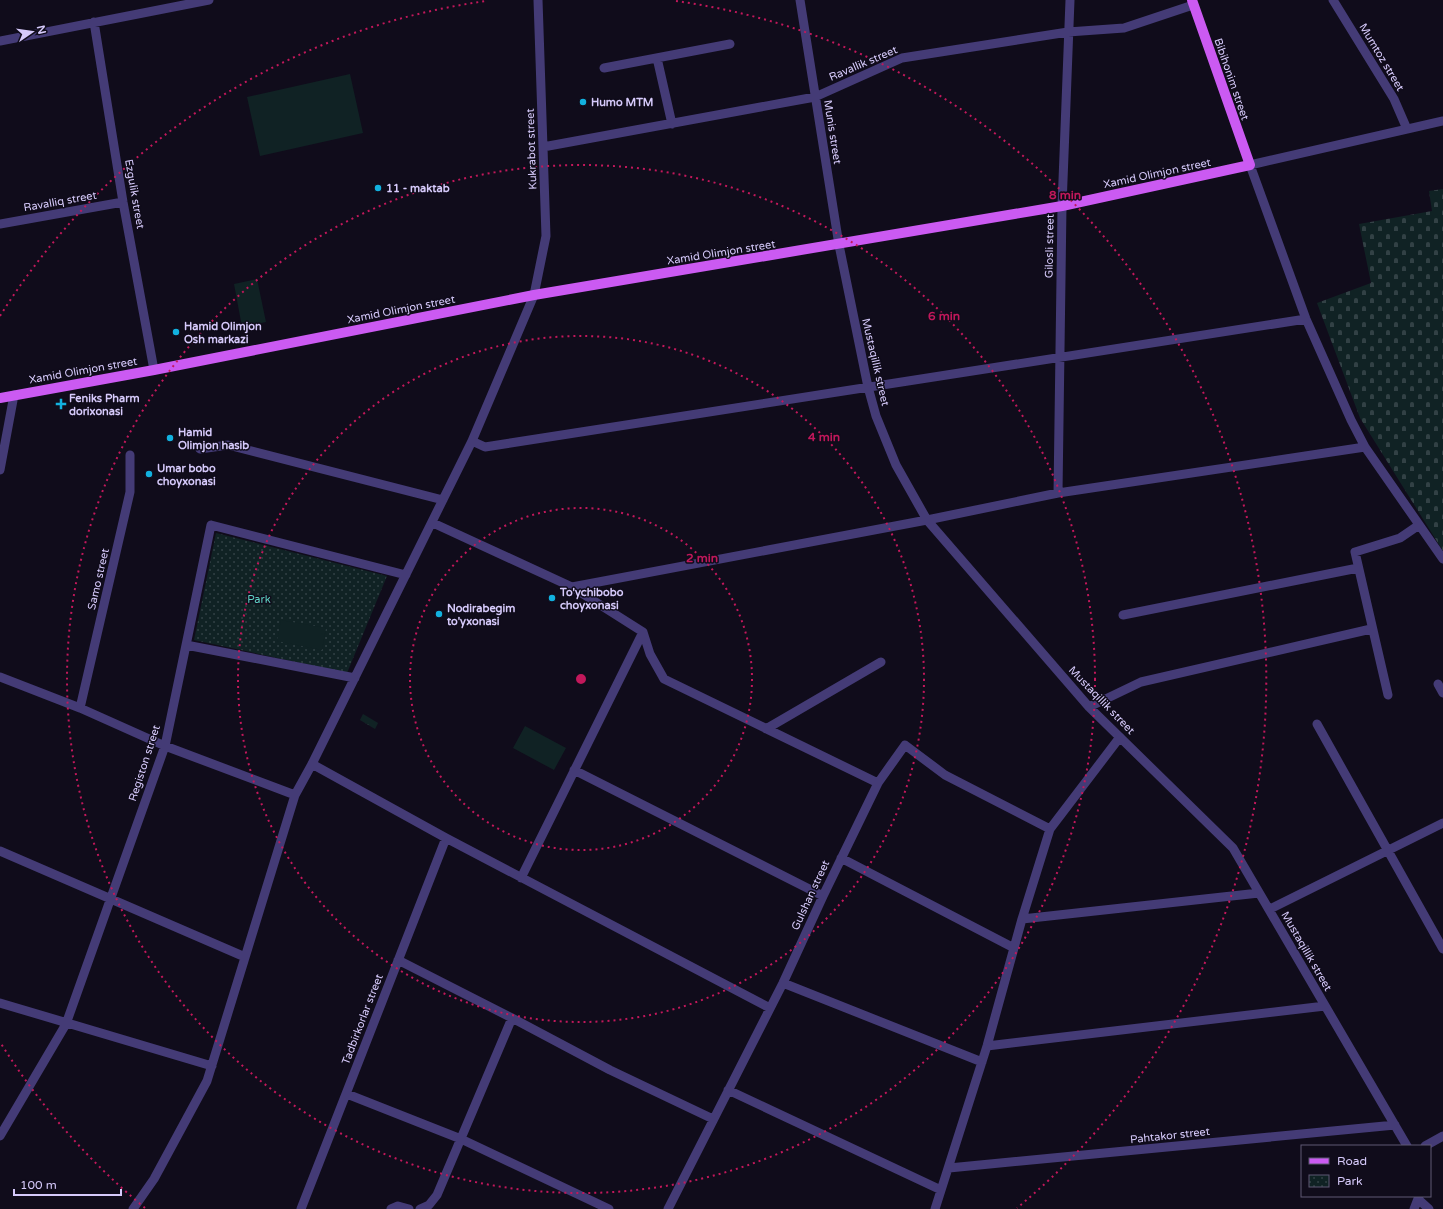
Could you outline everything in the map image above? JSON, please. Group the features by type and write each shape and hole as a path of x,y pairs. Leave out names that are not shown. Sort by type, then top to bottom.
{"main road":[{"name":"Bibihonim street","path":"1193,2 1250,165"},
{"name":"Xamid Olimjon street","path":"0,398 154,370 534,295 839,245 1062,206 1250,165"}],"street":[{"path":"0,41 210,0"},
{"name":"Kukrabot street","path":"133,1209 154,1179 207,1081 295,795 433,523 472,441 534,295 546,236 538,0"},
{"name":"Munis street","path":"800,0 839,245"},
{"name":"Gilosli street","path":"1058,493 1062,206 1070,0"},
{"name":"Mumtoz street","path":"1334,0 1394,99 1407,129"},
{"name":"Ravallik street","path":"542,147 815,97 902,58 1068,32 1124,28 1193,2"},
{"name":"Ezgulik street","path":"94,22 123,202 154,370"},
{"path":"604,68 730,44"},
{"path":"657,58 672,124"},
{"name":"Xamid Olimjon street","path":"1250,165 1443,121"},
{"path":"1250,165 1306,319 1364,447 1443,558"},
{"name":"Ravalliq street","path":"0,224 123,202"},
{"name":"Mustaqillik street","path":"839,245 868,387 876,416 896,465 927,520 1089,707 1234,848 1406,1145"},
{"path":"472,441 485,447 1060,356 1306,319"},
{"path":"0,470 14,395"},
{"path":"200,449 228,445 443,500"},
{"path":"572,587 927,520 1058,493 1364,447"},
{"name":"Samo street","path":"80,708 130,492 130,455"},
{"path":"433,523 572,587 643,632 650,654 664,679 878,783"},
{"name":"Registon street","path":"0,1136 66,1024 165,746 211,525 406,575"},
{"path":"1388,695 1371,629 1355,552 1400,538 1419,525"},
{"path":"1123,615 1358,568"},
{"path":"1089,707 1141,682 1371,629"},
{"path":"521,878 643,632"},
{"path":"186,645 355,678"},
{"path":"766,729 881,662"},
{"path":"0,677 80,708 165,746 295,795"},
{"path":"1438,684 1443,693"},
{"path":"1317,724 1443,949"},
{"path":"935,1209 982,1062 1022,919 1050,829 1120,737"},
{"name":"Gulshan street","path":"669,1209 713,1119 783,983 822,896 878,783 905,745 945,774 1050,829"},
{"path":"312,764 521,878 770,1008"},
{"path":"574,770 822,896"},
{"path":"1270,910 1443,823"},
{"name":"Tadbirkorlar street","path":"301,1209 446,838"},
{"path":"0,851 245,957"},
{"path":"841,858 1014,948"},
{"path":"1022,919 1259,893"},
{"path":"398,960 610,1070 713,1119"},
{"path":"783,983 982,1062"},
{"path":"0,1003 66,1024 212,1066"},
{"path":"986,1046 1325,1006"},
{"path":"420,1209 429,1205 437,1195 512,1018"},
{"path":"728,1090 941,1190"},
{"path":"346,1094 461,1139 609,1209"},
{"name":"Pahtakor street","path":"949,1168 1394,1125"},
{"path":"1427,1145 1443,1136"},
{"path":"1414,1209 1418,1198 1429,1209"},
{"path":"391,1209 398,1206 408,1209"}],"green space":[{"path":"350,74 363,133 260,156 247,97"},
{"path":"1443,189 1443,551 1360,418 1317,303 1371,283 1359,224 1432,211 1429,191"},
{"path":"257,279 266,322 242,327 234,284"},
{"name":"Park","path":"216,533 387,576 347,673 194,640"},
{"path":"281,620 326,628 322,650 277,641"},
{"path":"363,714 378,723 375,729 360,720"},
{"path":"525,726 566,748 554,770 513,748"}],"place":[{"name":"Humo MTM","path":"583,102"},
{"name":"11 - maktab","path":"378,188"},
{"name":"Hamid Olimjon Osh markazi","path":"176,332"},
{"name":"Feniks Pharm dorixonasi","path":"61,404"},
{"name":"Hamid Olimjon hasib","path":"170,438"},
{"name":"Umar bobo choyxonasi","path":"149,474"},
{"name":"To'ychibobo choyxonasi","path":"552,598"},
{"name":"Nodirabegim to'yxonasi","path":"439,614"}]}
